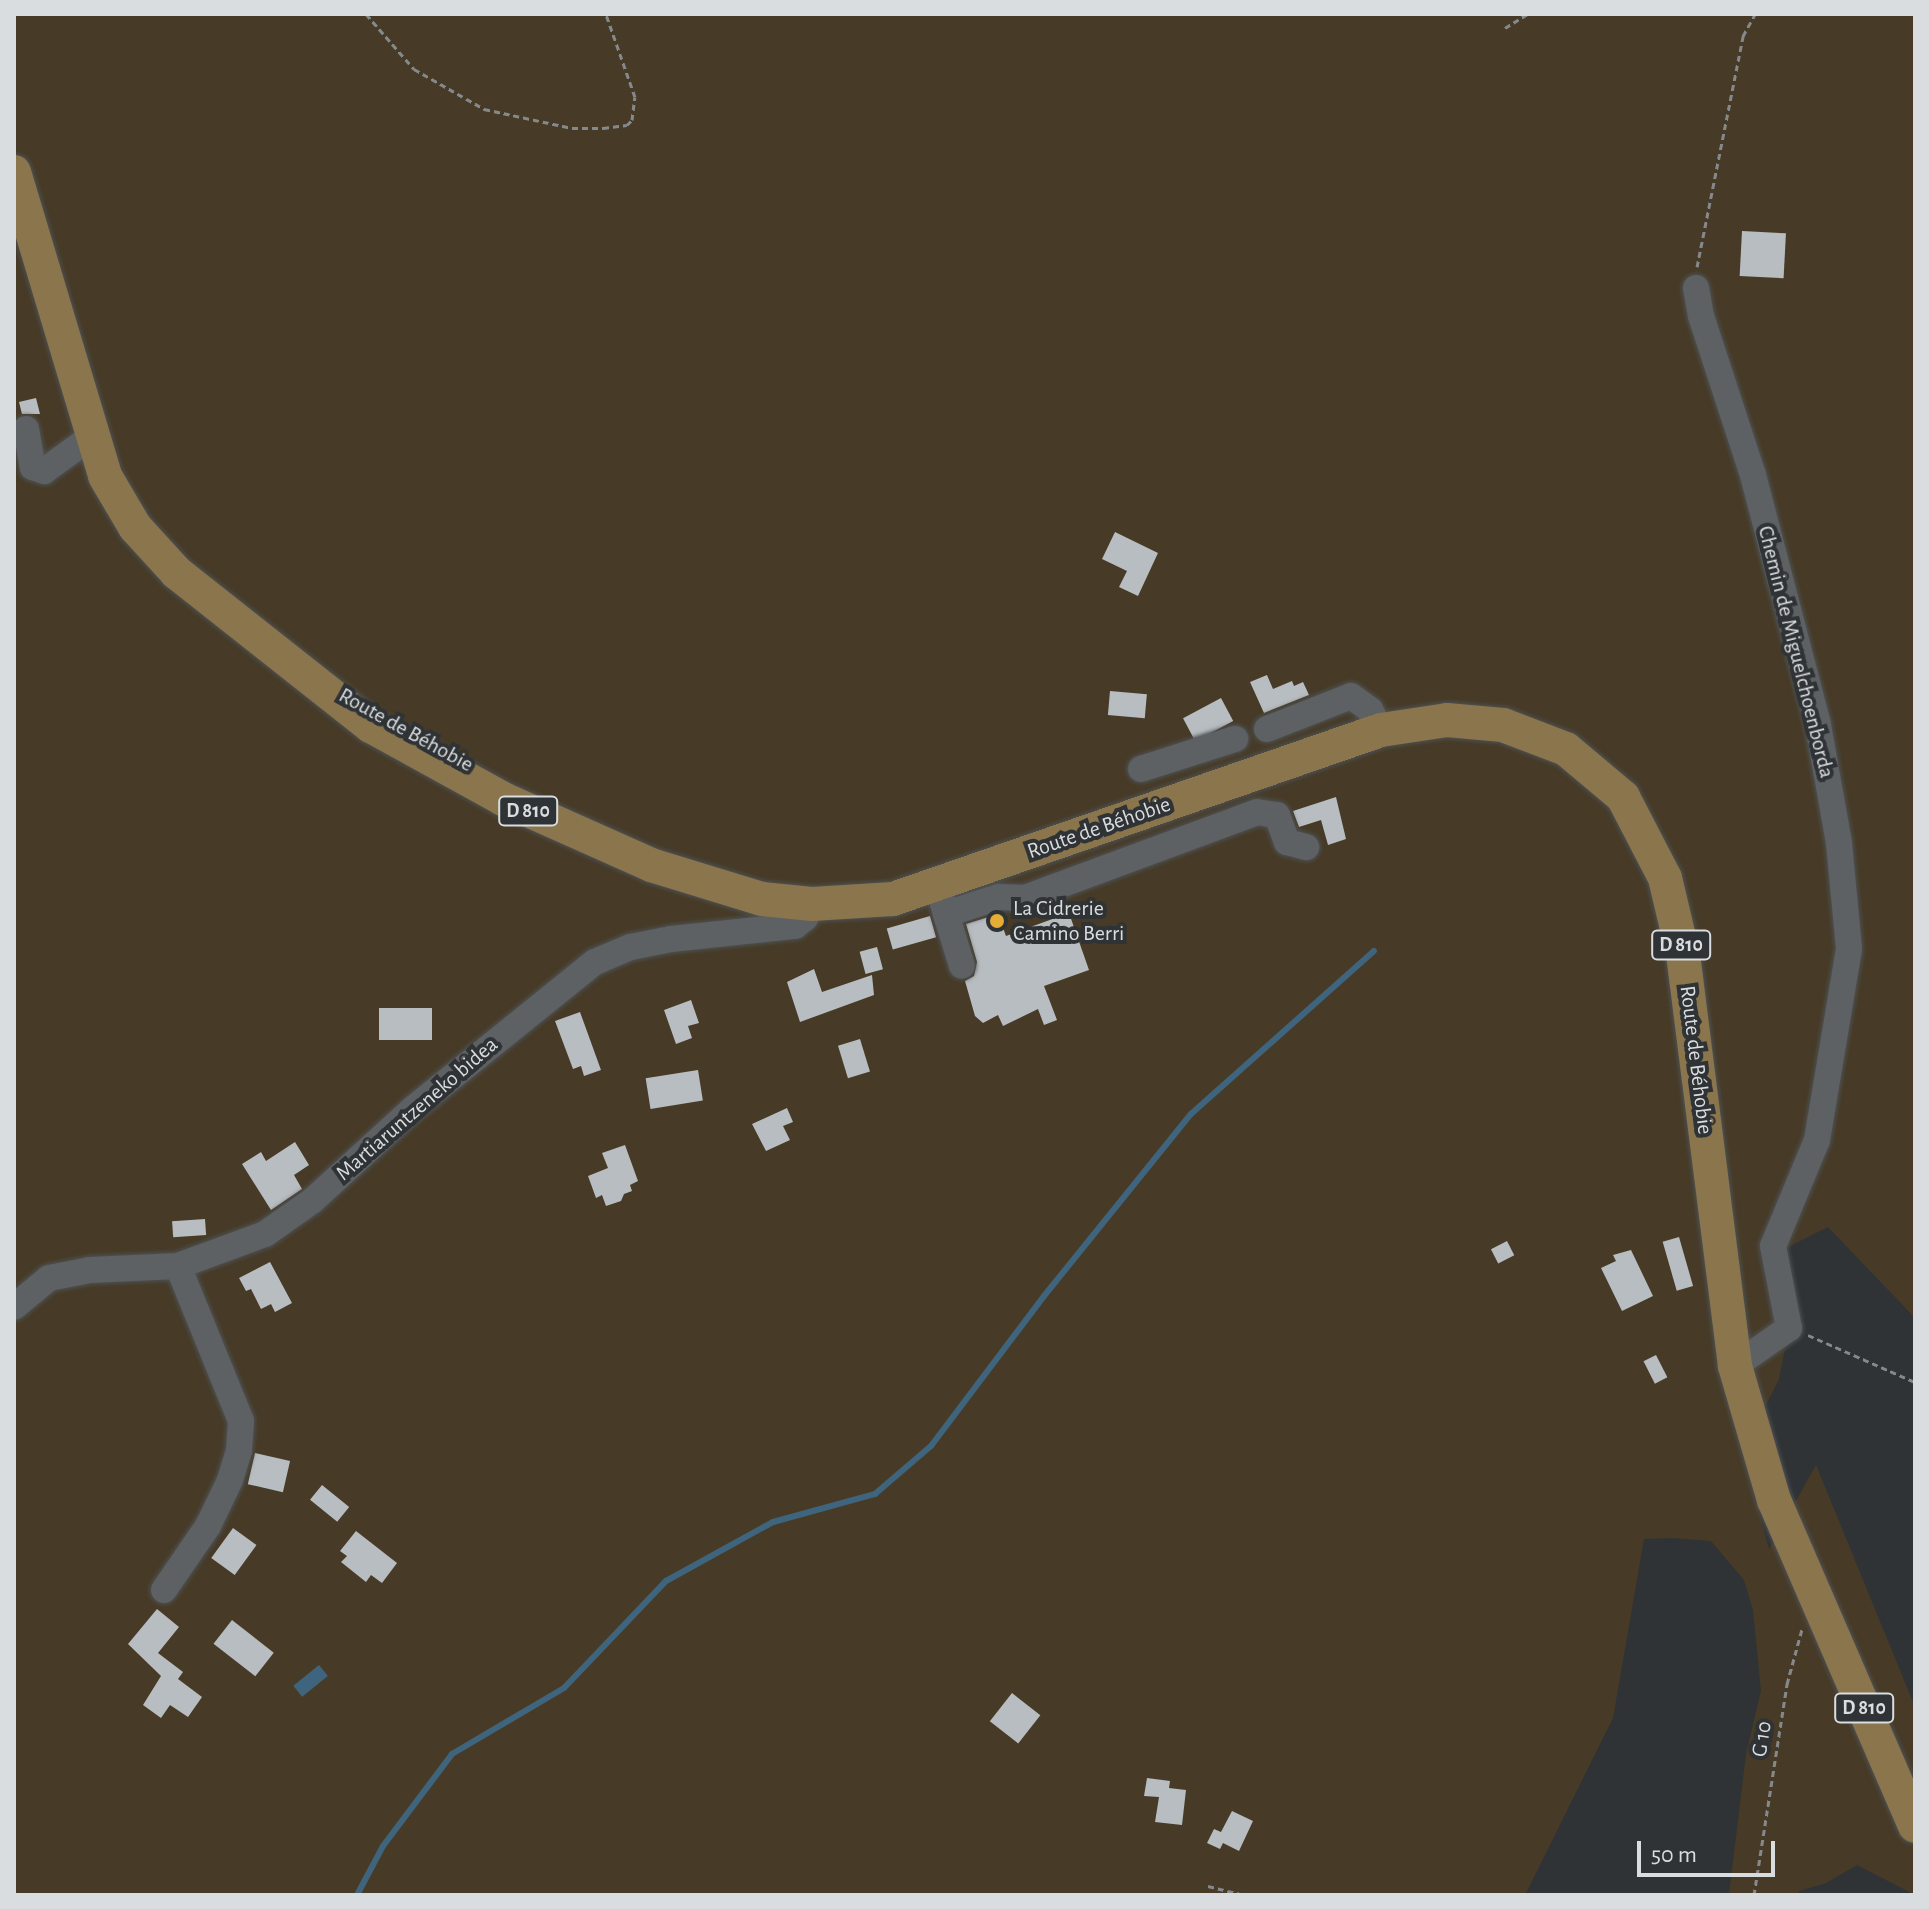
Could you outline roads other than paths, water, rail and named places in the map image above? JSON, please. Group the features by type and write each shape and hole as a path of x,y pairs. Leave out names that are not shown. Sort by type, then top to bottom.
{"main road":[{"name":"Route de Béhobie","path":"14,172 105,476 135,527 177,573 274,651 372,715 509,786 655,850 812,904 942,899 1119,821 1381,730 1447,720 1503,725 1566,749 1623,797 1665,878 1683,954 1735,1366 1774,1500 1915,1826"}],"street":[{"name":"Chemin de Miguelchoenborda","path":"1696,288 1701,316 1753,475 1818,725 1839,843 1849,949 1817,1140 1773,1246 1789,1328 1735,1366"},
{"path":"26,429 33,467 44,471 91,437"},
{"path":"1267,729 1351,696 1370,710 1381,730"},
{"path":"1141,769 1235,739"},
{"path":"1180,759 1186,798"},
{"path":"962,966 942,899 1025,898 1113,868 1257,812 1277,815 1287,842 1306,847"},
{"path":"1113,868 1119,821"},
{"name":"Martiaruntzeneko bidea","path":"14,1307 49,1278 90,1270 178,1266 265,1234 312,1201 415,1107 595,962 631,947 671,939 795,926 805,918 812,904"},
{"path":"164,1590 208,1526 230,1480 239,1450 241,1421 178,1266"}],"water":[{"path":"319,1665 328,1676 302,1697 293,1686"}],"waterway":[{"path":"357,1895 383,1846 452,1754 564,1688 666,1581 773,1522 875,1494 931,1446 1044,1296 1191,1114 1374,951"}],"place":[{"name":"La Cidrerie Camino Berri","path":"997,921"}]}
